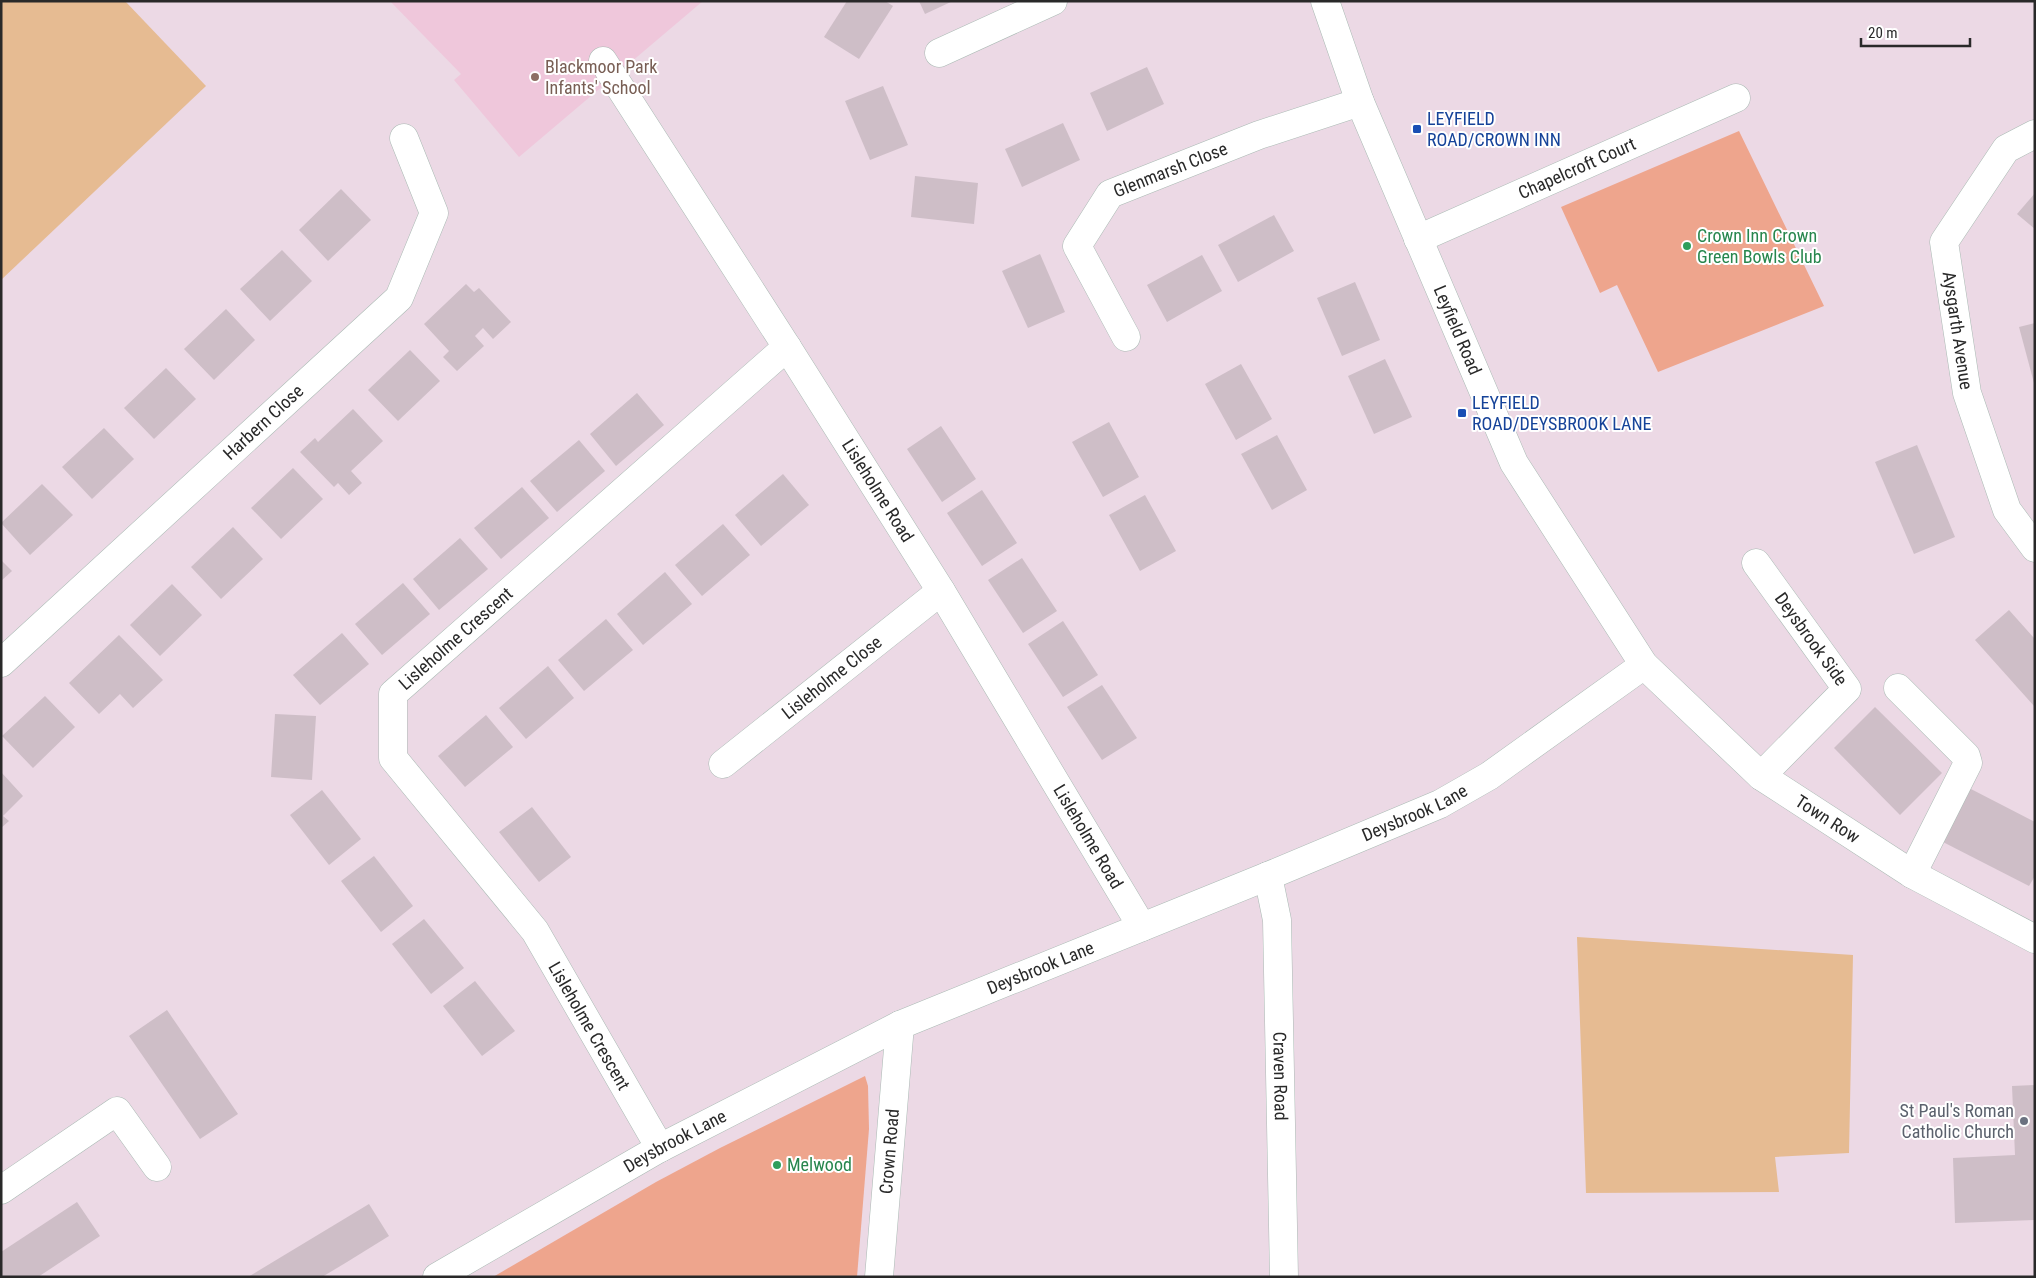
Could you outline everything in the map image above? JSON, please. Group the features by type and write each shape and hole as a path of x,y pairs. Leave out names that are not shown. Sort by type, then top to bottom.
{"street":[{"path":"939,54 1053,1"},
{"name":"Leyfield Road","path":"1325,1 1360,102 1514,463 1644,665"},
{"name":"Lisleholme Road","path":"603,61 941,591 1142,927"},
{"name":"Chapelcroft Court","path":"1418,239 1736,98"},
{"name":"Glenmarsh Close","path":"1126,337 1077,246 1110,194 1259,135 1360,102"},
{"name":"Aysgarth Avenue","path":"2035,134 2006,149 1944,242 1967,393 2007,510 2035,548"},
{"name":"Harbern Close","path":"1,663 399,298 434,213 404,138"},
{"name":"Lisleholme Crescent","path":"660,1148 534,931 394,758 393,694 787,347"},
{"name":"Deysbrook Side","path":"1756,563 1847,689 1761,776"},
{"name":"Lisleholme Close","path":"723,764 941,591"},
{"name":"Town Row","path":"1644,665 1761,776 1912,874 2035,939"},
{"name":"Deysbrook Lane","path":"437,1277 660,1148 900,1025 1440,804 1489,776 1644,665"},
{"path":"1898,688 1966,756 1968,763 1912,874"},
{"name":"Craven Road","path":"1268,876 1277,920 1284,1277"},
{"name":"Crown Road","path":"878,1277 900,1025"},
{"path":"1,1190 118,1111 157,1167"}],"shaded area":[{"path":"1,1 125,1 206,86 1,280"},
{"name":"Blackmoor Park Infants' School","path":"390,1 703,1 519,157 454,80 461,74"},
{"name":"Crown Inn Crown Green Bowls Club","path":"1739,131 1824,306 1658,372 1617,285 1600,293 1561,207"},
{"path":"1577,937 1853,955 1849,1153 1775,1157 1779,1192 1586,1193"},
{"name":"Melwood","path":"865,1076 868,1086 869,1129 857,1277 493,1277 656,1182"}],"building":[{"path":"847,1 885,1 893,6 859,59 824,37"},
{"path":"919,1 953,1 925,14"},
{"path":"1147,67 1164,104 1107,131 1090,93"},
{"path":"883,86 908,145 870,160 845,101"},
{"path":"1063,123 1080,160 1022,187 1005,149"},
{"path":"915,176 978,183 974,224 911,217"},
{"path":"341,189 371,220 328,261 299,230"},
{"path":"2035,193 2035,229 2017,214"},
{"path":"1274,215 1294,251 1238,282 1218,245"},
{"path":"282,250 312,281 270,321 240,289"},
{"path":"1040,254 1065,312 1028,328 1002,271"},
{"path":"1202,255 1222,291 1167,322 1147,285"},
{"path":"1355,282 1380,340 1342,356 1317,298"},
{"path":"466,284 474,292 479,288 511,322 493,339 483,328 475,336 484,346 457,371 443,357 449,351 424,324"},
{"path":"226,309 255,340 214,380 184,349"},
{"path":"2035,323 2035,383 2034,383 2019,327"},
{"path":"410,350 440,381 398,421 368,390"},
{"path":"1385,359 1412,417 1374,434 1348,376"},
{"path":"1241,364 1272,419 1236,440 1205,384"},
{"path":"166,368 196,399 154,439 124,408"},
{"path":"637,393 664,425 616,466 590,434"},
{"path":"353,409 383,441 351,471 362,483 349,495 338,483 334,487 300,452 315,438 318,442"},
{"path":"1109,422 1139,477 1103,497 1072,442"},
{"path":"941,426 976,479 942,502 907,449"},
{"path":"104,428 134,459 92,499 62,467"},
{"path":"1277,435 1307,490 1272,510 1241,454"},
{"path":"579,440 605,471 557,512 530,481"},
{"path":"1917,445 1955,537 1914,554 1875,462"},
{"path":"293,468 323,499 281,539 251,508"},
{"path":"783,474 809,505 761,546 735,515"},
{"path":"42,484 73,515 30,555 1,523"},
{"path":"522,487 549,518 501,559 474,528"},
{"path":"982,490 1017,543 982,566 947,513"},
{"path":"1145,495 1176,551 1140,571 1109,515"},
{"path":"723,524 750,555 702,596 675,565"},
{"path":"233,527 263,559 221,599 191,567"},
{"path":"460,538 488,569 439,610 413,579"},
{"path":"1022,558 1057,611 1023,633 988,580"},
{"path":"1,560 12,571 1,581"},
{"path":"665,572 692,604 643,645 617,614"},
{"path":"403,583 430,614 382,655 355,624"},
{"path":"172,584 202,615 160,656 130,625"},
{"path":"2009,610 2035,639 2035,707 1975,640"},
{"path":"606,619 633,650 584,691 558,660"},
{"path":"1063,621 1098,675 1063,697 1028,644"},
{"path":"342,633 369,664 320,705 293,675"},
{"path":"119,635 163,680 133,708 120,694 99,714 69,683"},
{"path":"548,666 574,698 526,739 499,708"},
{"path":"1102,685 1137,738 1102,760 1067,707"},
{"path":"45,696 75,727 33,768 2,736"},
{"path":"1875,707 1942,773 1900,815 1834,748"},
{"path":"275,714 316,716 312,780 271,777"},
{"path":"486,715 513,747 465,787 438,756"},
{"path":"1,772 23,796 3,816 9,821 1,828"},
{"path":"1969,788 2035,822 2035,876 2029,886 1941,841"},
{"path":"322,790 361,839 329,865 290,815"},
{"path":"532,807 571,857 539,882 499,832"},
{"path":"374,856 413,906 381,932 341,881"},
{"path":"424,919 464,968 431,994 392,944"},
{"path":"475,981 515,1031 482,1056 443,1006"},
{"path":"167,1010 238,1114 200,1139 129,1036"},
{"name":"St Paul's Roman Catholic Church","path":"2035,1085 2035,1220 1955,1223 1953,1158 2015,1155 2012,1086"},
{"path":"77,1202 100,1236 38,1277 1,1277 1,1252"},
{"path":"369,1204 389,1236 347,1262 322,1277 248,1277"}],"place":[{"name":"Blackmoor Park Infants' School","path":"535,77"},
{"name":"LEYFIELD ROAD/CROWN INN","path":"1417,129"},
{"name":"Crown Inn Crown Green Bowls Club","path":"1687,246"},
{"name":"LEYFIELD ROAD/DEYSBROOK LANE","path":"1462,413"},
{"name":"St Paul's Roman Catholic Church","path":"2024,1121"},
{"name":"Melwood","path":"777,1165"}]}
